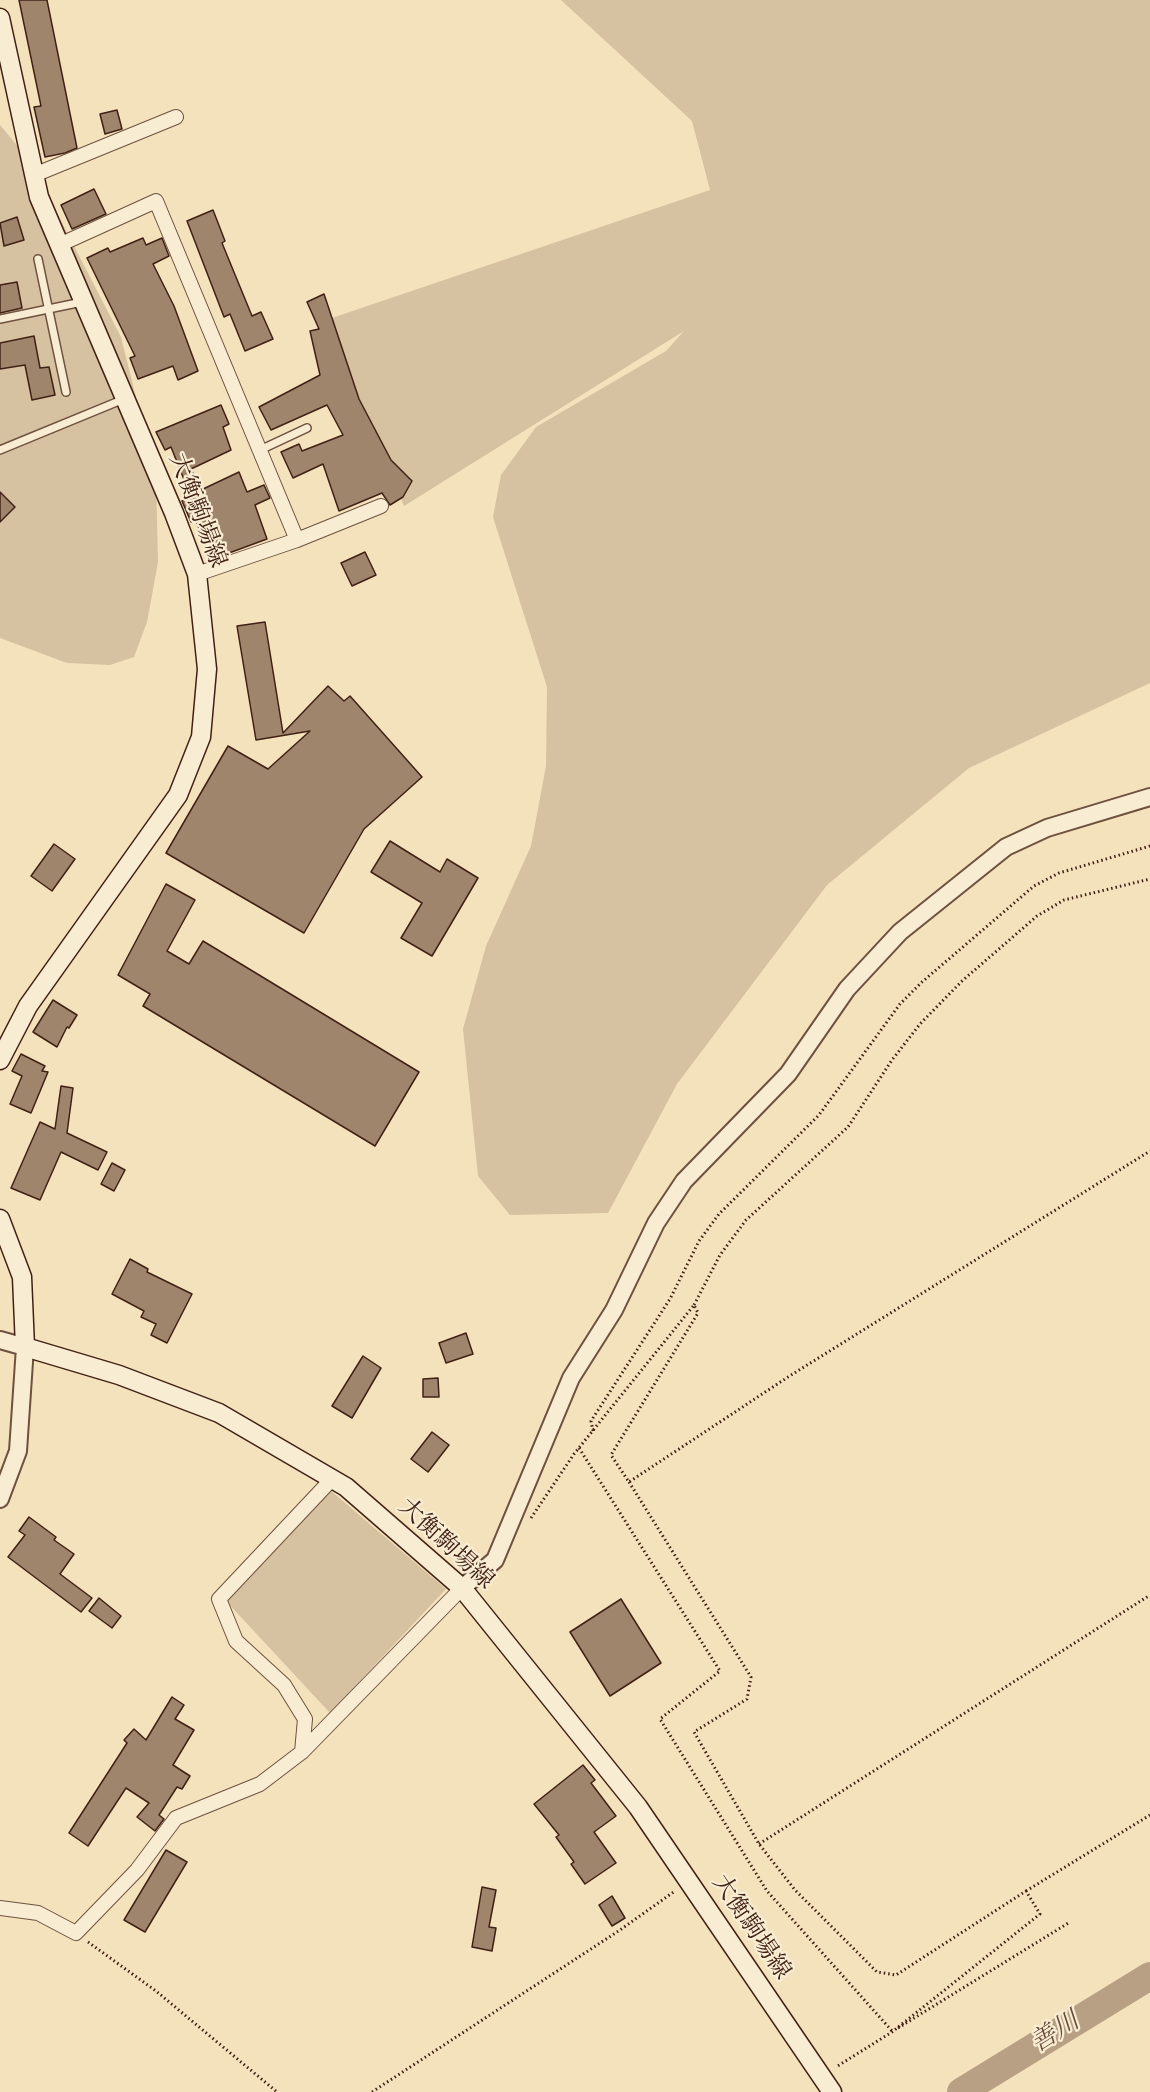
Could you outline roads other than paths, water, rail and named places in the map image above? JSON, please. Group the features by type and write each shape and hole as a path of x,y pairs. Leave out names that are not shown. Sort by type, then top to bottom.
{"main road":[{"name":"大衡駒場線","path":"0,18 39,197 174,513 197,574 207,669 201,737 178,795 28,1006 0,1060"},
{"path":"0,1219 3,1239 22,1277 26,1347"},
{"name":"大衡駒場線","path":"26,1347 119,1375 219,1413 346,1487 462,1588 638,1807 828,2086"}],"street":[{"path":"34,175 176,117"},
{"path":"59,245 156,201 297,540"},
{"path":"197,574 297,540 381,506"},
{"path":"0,1908 38,1913 76,1933 136,1870 176,1818 260,1784 302,1752 462,1588 495,1560 534,1473 571,1378 614,1310 656,1223 684,1181 788,1074 847,989 900,932 1006,848 1047,828 1150,797"},
{"path":"0,1340 26,1347 18,1450 0,1498"},
{"path":"302,1752 305,1719 284,1685 236,1641 219,1599 332,1479"}],"lane":[{"path":"38,259 66,392"},
{"path":"0,319 82,302"},
{"path":"0,450 124,399"},
{"path":"261,450 307,428"}],"waterway":[{"name":"善川","path":"961,2092 1150,1976"}]}
